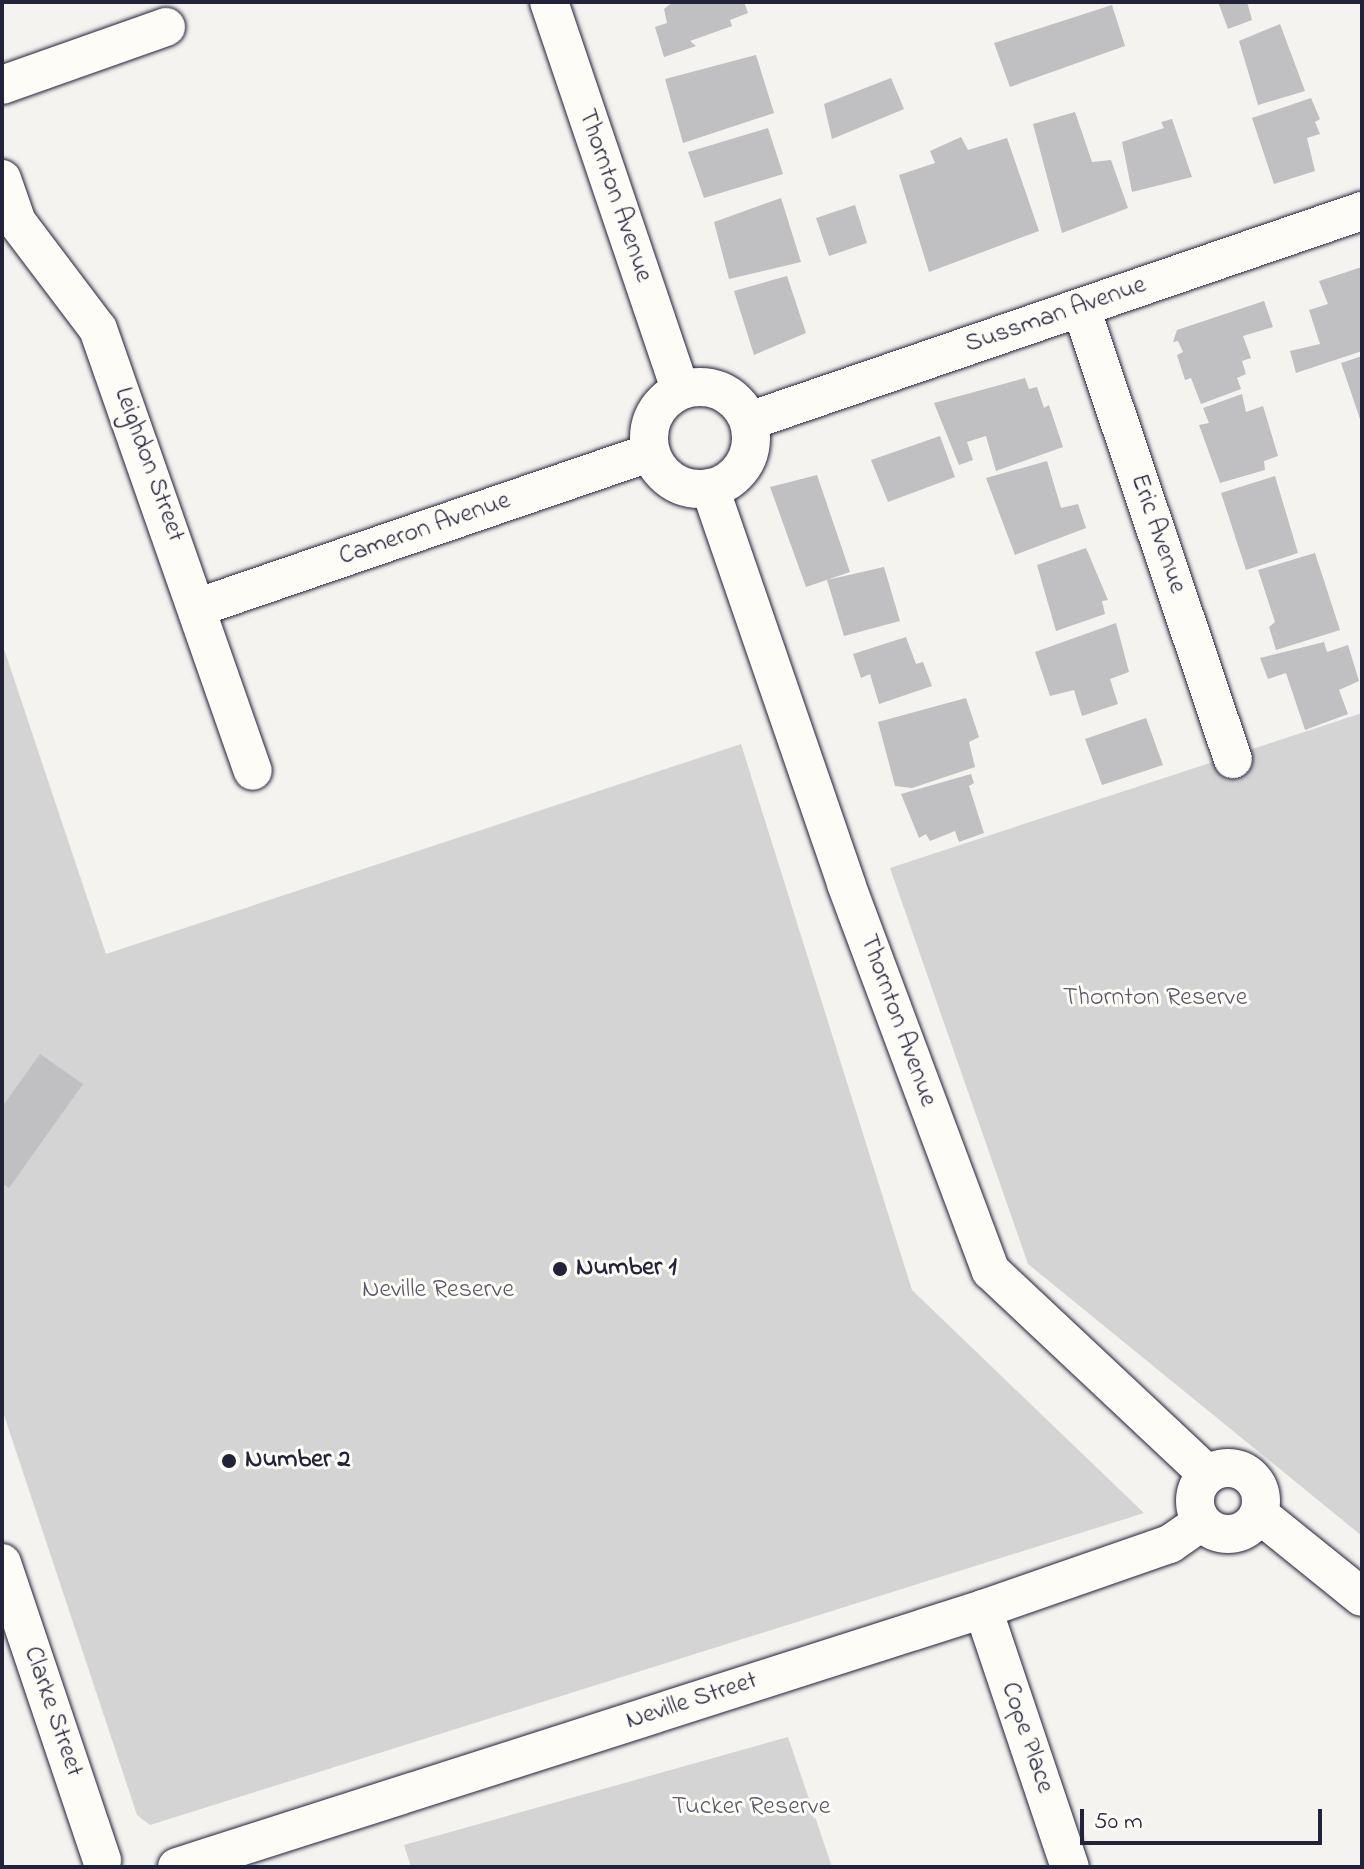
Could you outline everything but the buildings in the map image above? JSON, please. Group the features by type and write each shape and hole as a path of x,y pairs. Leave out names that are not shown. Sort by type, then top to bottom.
{"street":[{"name":"Thornton Avenue","path":"549,2 680,390"},
{"path":"2,85 166,27"},
{"name":"Leighdon Street","path":"2,179 17,222 98,329 199,607 253,771"},
{"name":"Sussman Avenue","path":"749,421 1362,211"},
{"name":"Eric Avenue","path":"1081,308 1233,759"},
{"path":"713,388 728,395 749,421 752,438 740,470 710,488 680,486 667,478 650,453 651,423 667,398 680,390 713,388"},
{"name":"Cameron Avenue","path":"199,607 650,453"},
{"name":"Thornton Avenue","path":"710,488 846,884 991,1271 1207,1474"},
{"path":"1227,1467 1248,1474 1260,1492 1259,1514 1253,1524 1232,1534 1201,1522 1194,1497 1207,1474 1227,1467"},
{"path":"1259,1514 1362,1597"},
{"name":"Neville Street","path":"177,1867 983,1609 1170,1544 1201,1522"},
{"name":"Clarke Street","path":"2,1563 109,1865"},
{"name":"Cope Place","path":"983,1609 1070,1867"}],"green space":[{"name":"Neville Reserve","path":"2,643 106,954 741,744 912,1290 1144,1513 150,1825 137,1815 2,1409"},
{"name":"Thornton Reserve","path":"1362,713 1362,1536 1028,1264 890,868"},
{"name":"Tucker Reserve","path":"788,1737 832,1867 411,1867 404,1845"}],"place":[{"name":"Number 1","path":"560,1269"},
{"name":"Number 2","path":"229,1461"}]}
